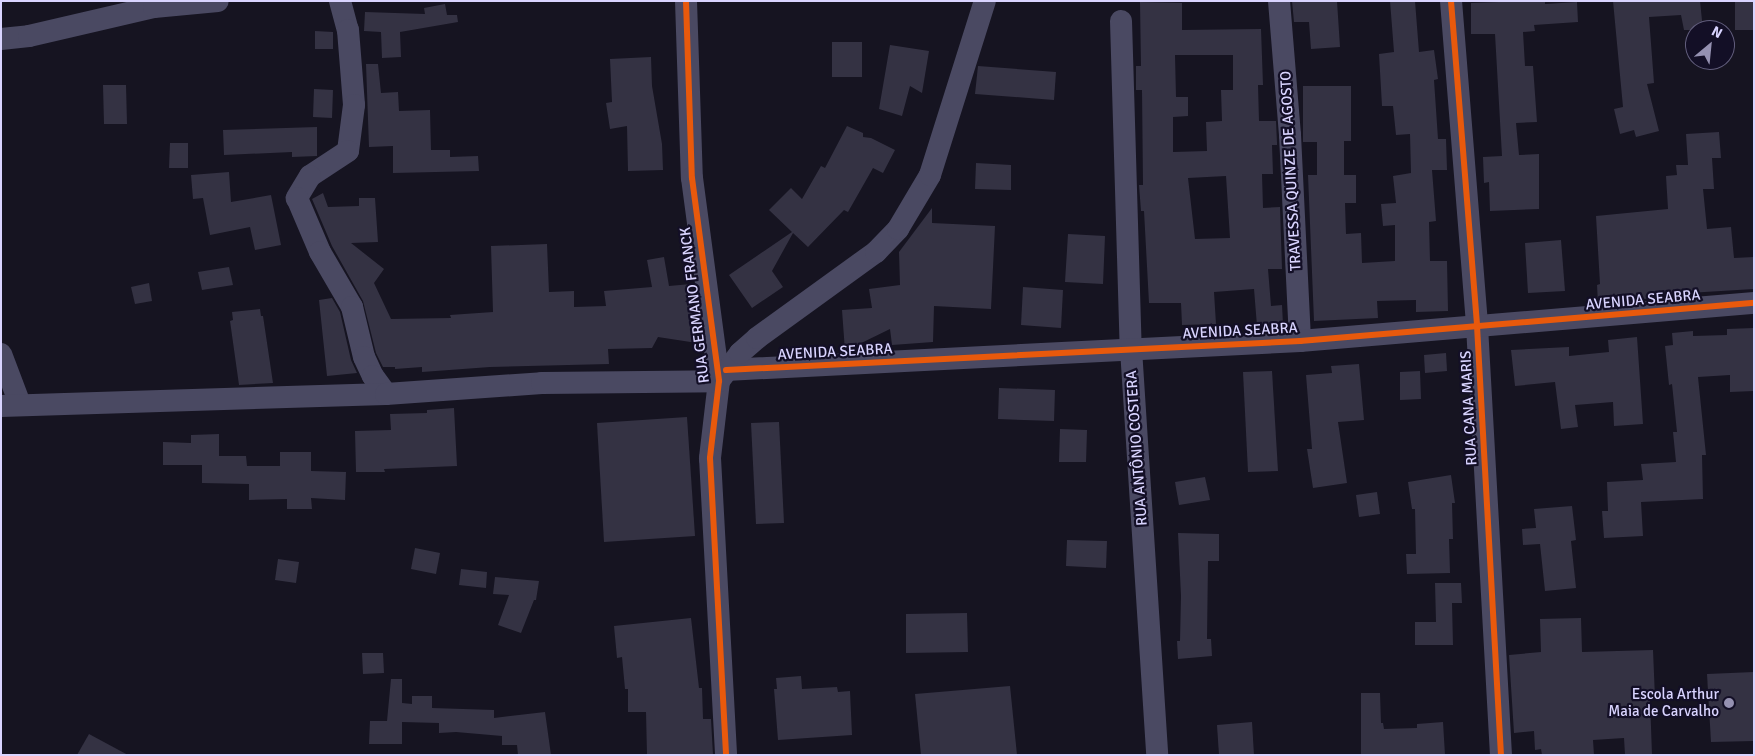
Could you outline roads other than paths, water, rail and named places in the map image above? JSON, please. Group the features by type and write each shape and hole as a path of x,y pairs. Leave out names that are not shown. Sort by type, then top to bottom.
{"street":[{"path":"1,39 29,36 154,7 218,1"},
{"path":"340,1 348,30 354,105 348,151 310,176 296,198 320,252 352,307 364,356 373,376 386,394"},
{"name":"RUA GERMANO FRANCK","path":"686,1 692,178 722,376 710,458 726,755"},
{"name":"RUA GERMANO FRANCK","path":"722,376 740,353 757,338 876,252 898,230 930,174 986,1"},
{"name":"TRAVESSA QUINZE DE AGOSTO","path":"1279,1 1290,135 1300,341"},
{"name":"RUA CANA MARIS","path":"1451,1 1477,326 1501,755"},
{"name":"RUA ANTÔNIO COSTERA","path":"1121,20 1131,349 1157,755"},
{"name":"AVENIDA SEABRA","path":"11,405 115,404 386,394 542,383 722,376 1131,349 1300,341 1754,303"},
{"path":"1,354 11,405"}],"place":[{"name":"Escola Arthur Maia de Carvalho","path":"1729,703"}]}
